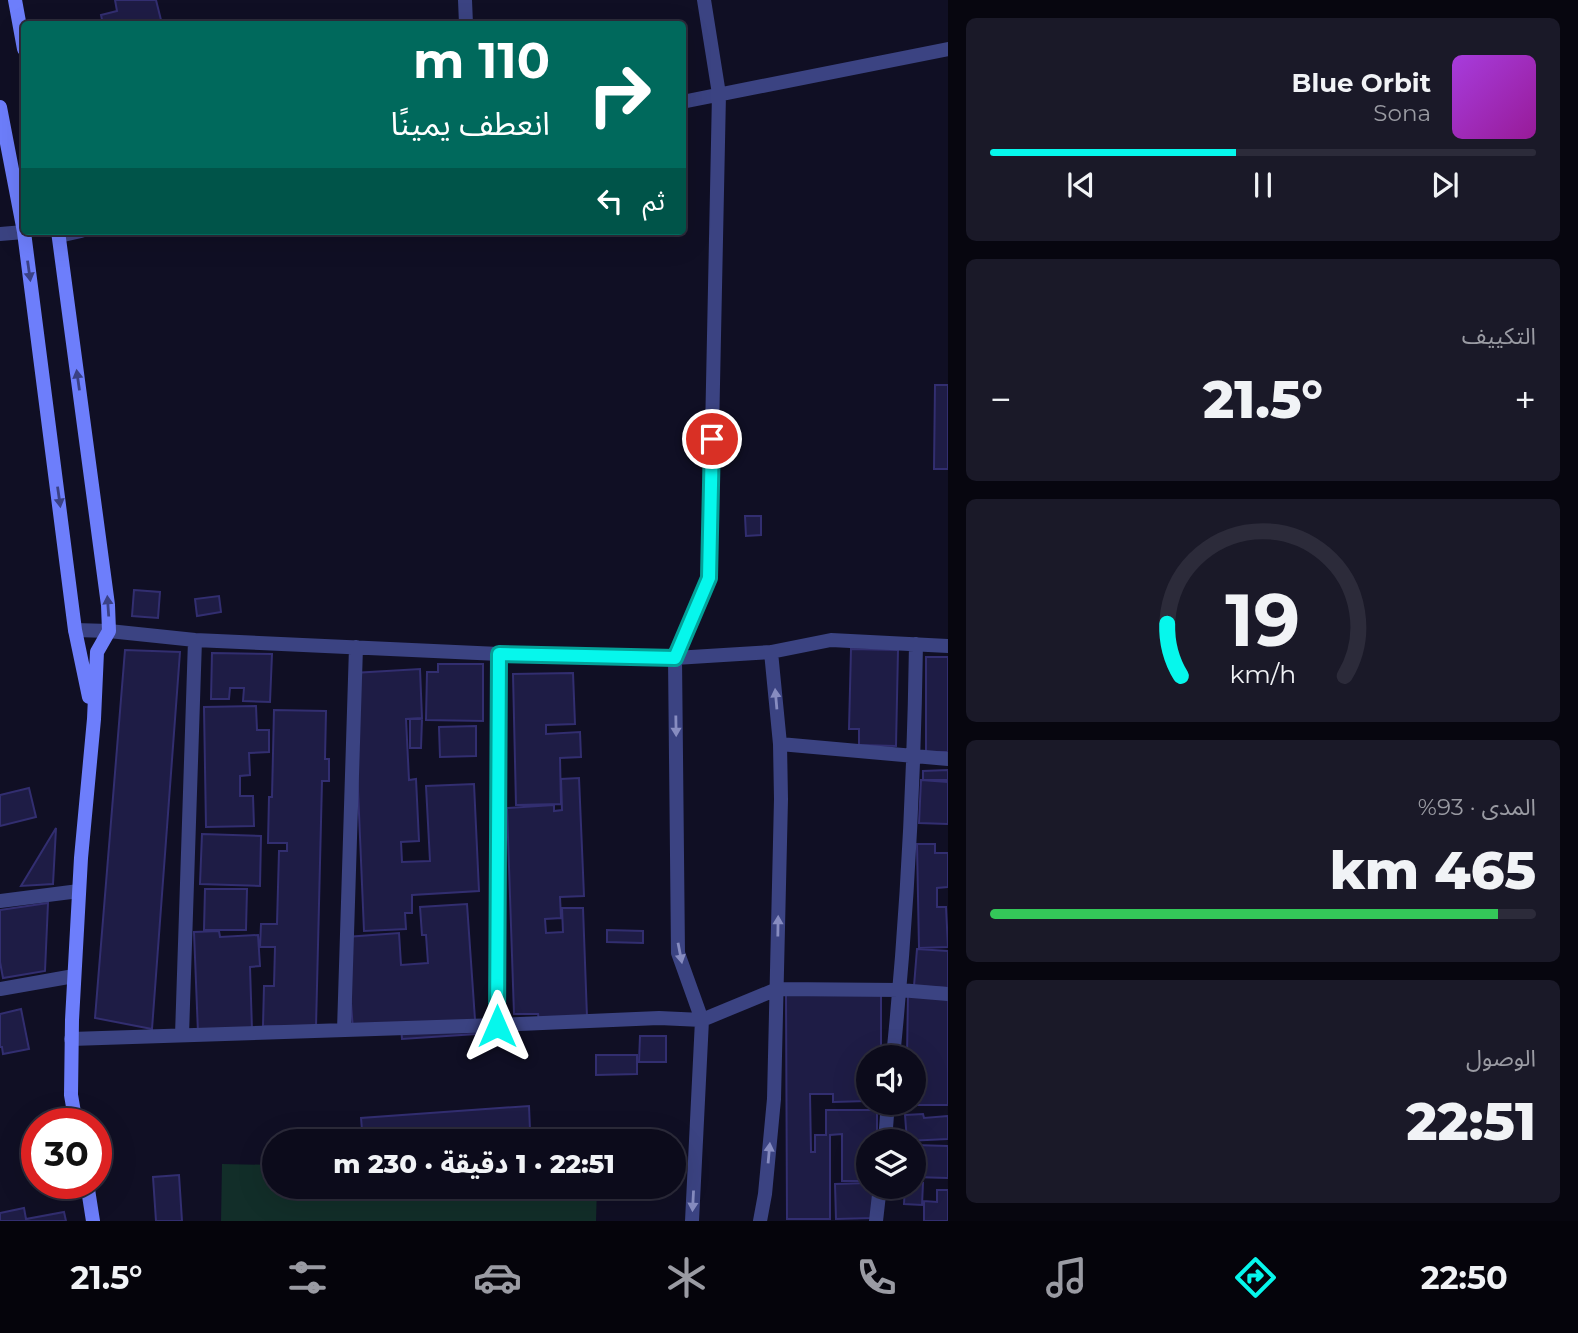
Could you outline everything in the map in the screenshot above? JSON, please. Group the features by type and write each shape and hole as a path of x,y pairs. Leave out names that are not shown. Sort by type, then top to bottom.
{"main road":[{"path":"15,0 21,33"},
{"path":"0,107 21,216"},
{"path":"24,235 75,630 94,719"},
{"path":"59,235 108,606 109,631 97,652 79,891 71,1039 73,1108"},
{"path":"90,1199 93,1221"}],"street":[{"path":"465,0 466,21"},
{"path":"692,1221 702,1020 678,953 675,658 709,578 719,94 704,0"},
{"path":"686,101 948,49"},
{"path":"0,234 21,232"},
{"path":"75,630 195,640 499,654 675,658 771,652 831,640 948,646"},
{"path":"182,1035 195,640"},
{"path":"894,1045 914,756 916,644"},
{"path":"344,1030 356,647"},
{"path":"760,1221 774,1099 781,799 771,652"},
{"path":"497,1026 499,654"},
{"path":"779,744 948,759"},
{"path":"0,901 79,891"},
{"path":"0,989 74,976"},
{"path":"71,1039 497,1026 659,1018 702,1020 777,989 900,990 948,994"},
{"path":"876,1221 879,1199"}],"green space":[{"path":"222,1164 262,1165 262,1199 597,1199 596,1221 221,1221"}],"building":[{"path":"115,0 156,0 161,21 102,21 101,15 117,11"},
{"path":"935,385 948,385 948,469 934,469"},
{"path":"745,516 761,516 761,535 746,536"},
{"path":"134,590 160,592 158,618 132,616"},
{"path":"219,596 221,612 197,616 195,599"},
{"path":"851,649 898,650 896,746 859,745 859,729 849,729"},
{"path":"125,650 180,652 152,1029 95,1018"},
{"path":"212,653 272,654 270,702 243,701 244,688 230,688 229,699 211,699"},
{"path":"926,657 948,657 948,752 926,752"},
{"path":"438,664 483,664 483,721 426,720 427,672 438,672"},
{"path":"420,669 422,718 406,719 409,780 416,779 419,841 401,842 402,862 430,861 426,786 474,784 479,891 412,895 412,913 405,913 406,929 364,931 353,673"},
{"path":"573,673 575,724 546,725 546,734 580,732 581,757 560,758 561,804 516,805 513,674"},
{"path":"256,706 257,730 269,730 269,752 249,753 250,775 240,776 240,796 253,796 254,826 206,827 204,707"},
{"path":"274,710 326,711 325,759 329,759 329,781 322,781 316,1027 263,1026 264,986 274,986 275,947 260,947 261,924 277,924 279,851 287,851 287,843 268,843"},
{"path":"410,719 422,719 421,748 410,748"},
{"path":"476,726 476,756 440,757 439,727"},
{"path":"948,770 948,780 923,780 923,771"},
{"path":"579,778 584,896 560,897 561,918 545,919 546,933 563,932 562,908 583,908 587,1017 539,1020 538,1014 514,1014 507,808 554,805 554,811 562,810 561,779"},
{"path":"921,780 948,782 948,824 919,823"},
{"path":"29,788 36,817 0,826 0,795"},
{"path":"56,828 53,884 21,886"},
{"path":"202,834 261,836 260,886 200,884"},
{"path":"917,844 935,844 935,853 948,853 948,887 937,888 937,907 946,907 948,947 919,948"},
{"path":"205,889 247,889 246,930 204,930"},
{"path":"48,903 45,971 3,978 0,962 0,910"},
{"path":"467,904 476,1034 402,1039 401,1026 353,1030 346,937 399,933 401,965 428,963 420,907"},
{"path":"607,930 643,931 643,943 607,942"},
{"path":"219,931 220,937 258,935 260,966 250,967 252,1030 198,1033 194,932"},
{"path":"917,949 948,951 948,988 914,986"},
{"path":"881,993 881,1045 856,1045 856,1101 833,1102 833,1094 810,1094 811,1152 815,1152 815,1135 826,1135 826,1110 856,1110 856,1115 877,1115 877,1129 856,1129 856,1181 842,1181 842,1134 830,1135 830,1219 787,1219 786,994"},
{"path":"908,993 948,993 948,1105 926,1105 926,1045 907,1045"},
{"path":"21,1009 29,1049 3,1054 0,1047 0,1014"},
{"path":"640,1036 666,1036 666,1062 639,1062"},
{"path":"596,1055 637,1055 637,1074 596,1075"},
{"path":"529,1106 530,1129 362,1129 361,1118"},
{"path":"905,1115 923,1115 924,1118 948,1116 948,1139 926,1140 926,1129 906,1129"},
{"path":"926,1145 948,1146 948,1178 926,1177"},
{"path":"179,1175 182,1221 156,1221 153,1177"},
{"path":"856,1183 856,1199 873,1199 874,1218 836,1219 835,1184"},
{"path":"937,1190 948,1190 948,1221 924,1221 924,1201 937,1202"},
{"path":"904,1199 922,1199 922,1205 904,1204"},
{"path":"24,1208 26,1219 64,1212 66,1221 0,1221 0,1213"}],"route":[{"path":"497,1026 499,654 675,658 709,578 712,439"}]}
